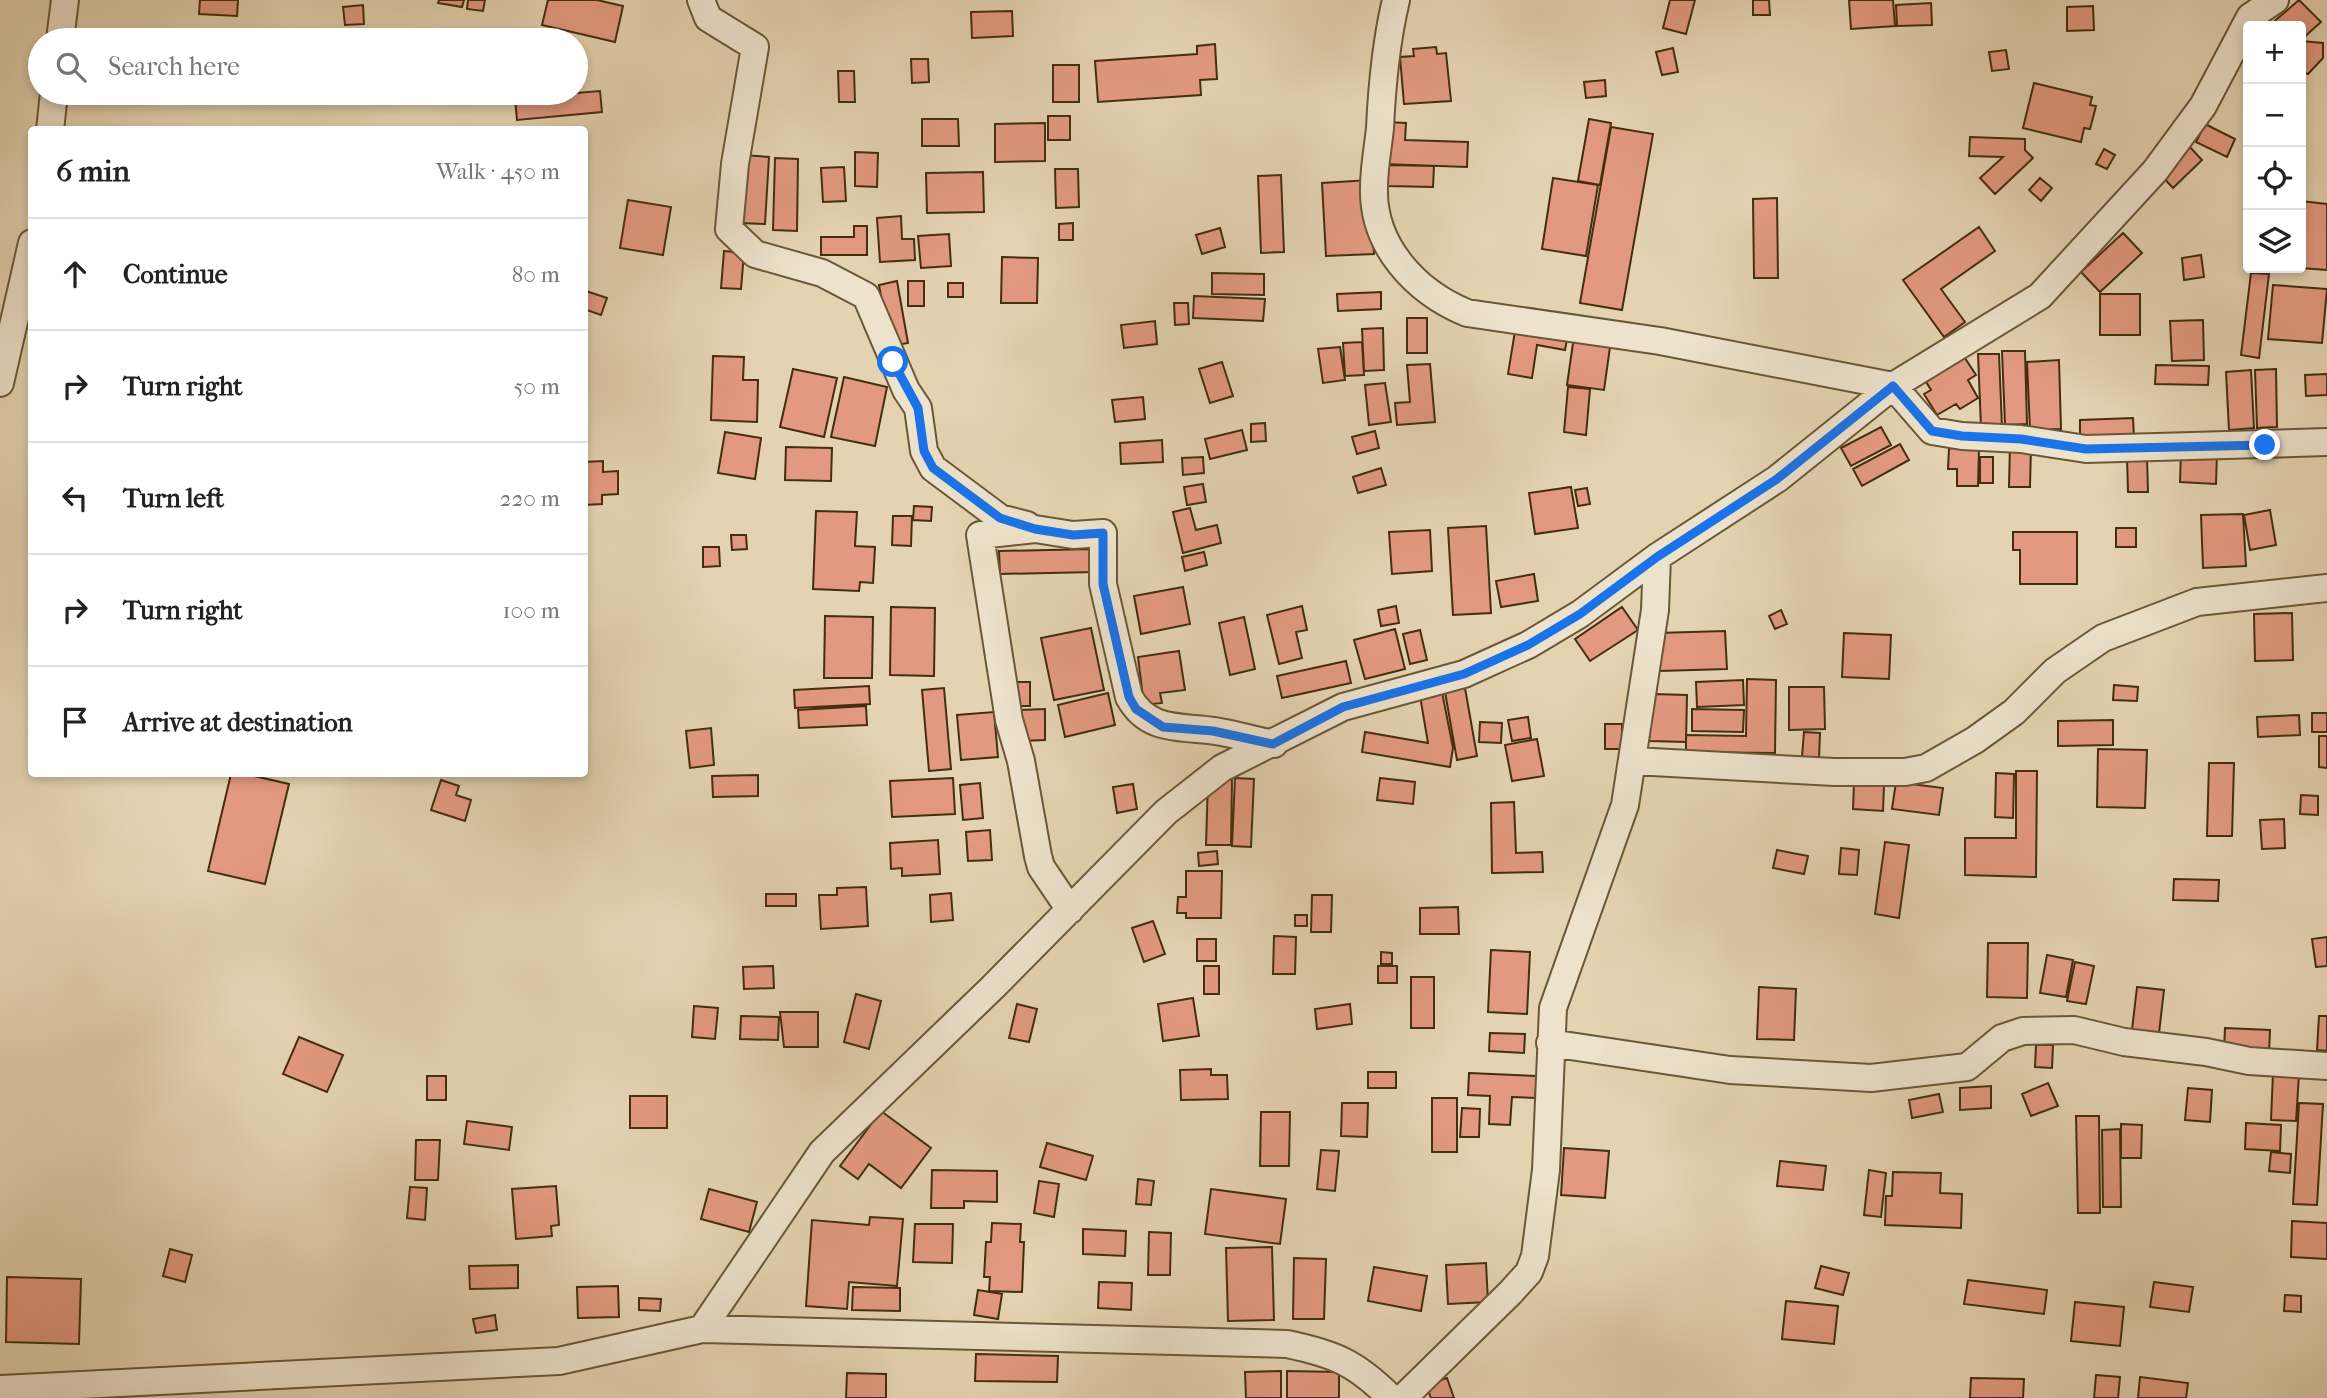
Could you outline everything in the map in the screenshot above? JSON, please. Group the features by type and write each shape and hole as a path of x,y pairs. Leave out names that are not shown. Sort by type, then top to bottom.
{"street":[{"path":"62,28 65,0"},
{"path":"701,0 708,18 755,47 735,164 729,229 755,254 822,273 866,296 906,390 918,408 924,451 933,468 1000,518 1035,529 1073,535 1103,533 1103,584 1129,697 1136,709 1163,727 1213,731 1273,744"},
{"path":"1396,0 1388,33 1373,189 1379,223 1390,251 1406,273 1440,302 1467,313 1660,341 1893,386 1932,431 1962,436 2021,439 2086,449 2327,442"},
{"path":"702,1329 822,1152 1070,910 1166,812 1222,768 1343,707 1464,674 1528,645 1580,614 1657,557 1777,479 1893,386 2040,296 2155,171 2203,106 2250,17 2275,0"},
{"path":"50,126 53,105"},
{"path":"0,383 28,260"},
{"path":"1035,529 979,535 1009,720 1021,761 1038,856 1041,867 1070,910"},
{"path":"1403,1398 1529,1272 1539,1236 1546,1170 1550,1043 1557,991 1625,805 1634,761 1647,647 1655,610 1657,557"},
{"path":"1634,761 1835,772 1905,772 1926,768 2004,719 2055,671 2103,638 2197,602 2327,588"},
{"path":"1550,1043 1730,1070 1871,1078 1967,1068 2003,1038 2023,1031 2074,1030 2124,1042 2206,1052 2249,1061 2327,1066"},
{"path":"0,1389 559,1361 702,1329 1287,1344 1328,1353 1357,1368 1366,1373 1391,1398"}],"building":[{"path":"200,0 238,0 237,16 199,14"},
{"path":"439,0 464,0 462,7 438,3"},
{"path":"468,0 485,0 483,11 467,9"},
{"path":"548,0 597,0 623,6 615,42 588,36 588,28 555,28 542,25"},
{"path":"1670,0 1695,0 1686,34 1663,28"},
{"path":"1753,0 1769,0 1770,15 1753,15"},
{"path":"1849,0 1893,0 1895,26 1851,29"},
{"path":"2299,0 2321,22 2306,36 2306,21 2275,21"},
{"path":"1931,3 1932,25 1897,26 1896,5"},
{"path":"363,5 364,24 345,25 343,7"},
{"path":"2093,6 2094,30 2067,31 2067,7"},
{"path":"1012,11 1013,36 972,38 971,12"},
{"path":"2306,41 2323,43 2323,58 2308,74"},
{"path":"1215,44 1217,79 1200,80 1201,95 1098,102 1095,61 1197,54 1197,46"},
{"path":"1436,47 1437,54 1446,53 1451,101 1404,104 1400,57 1414,56 1413,49"},
{"path":"1673,48 1678,72 1662,75 1656,52"},
{"path":"2006,50 2009,69 1992,71 1989,52"},
{"path":"911,59 928,59 929,82 912,83"},
{"path":"1053,65 1079,65 1079,102 1053,102"},
{"path":"838,71 854,71 855,102 839,102"},
{"path":"1605,80 1606,96 1586,98 1584,82"},
{"path":"2034,83 2092,97 2090,105 2096,106 2090,129 2084,128 2081,142 2023,128"},
{"path":"600,91 602,112 517,120 516,105 588,105 588,92"},
{"path":"1048,116 1070,116 1070,140 1048,140"},
{"path":"922,119 958,119 959,146 922,146"},
{"path":"1589,119 1611,123 1600,185 1578,181"},
{"path":"1385,122 1406,123 1405,140 1468,142 1467,167 1383,164"},
{"path":"1045,123 1045,161 995,162 995,124"},
{"path":"2205,124 2235,139 2227,157 2196,142"},
{"path":"1611,127 1653,134 1622,310 1580,303"},
{"path":"1970,137 2025,139 2025,150 2033,158 1995,194 1980,178 2003,157 1969,156"},
{"path":"2188,145 2202,160 2173,188 2159,173"},
{"path":"2104,149 2115,155 2107,169 2096,164"},
{"path":"855,152 878,153 877,187 855,186"},
{"path":"743,155 769,157 765,224 740,223"},
{"path":"775,158 798,159 797,231 773,230"},
{"path":"1388,165 1434,166 1433,187 1387,186"},
{"path":"844,167 846,201 823,202 821,168"},
{"path":"1055,169 1078,169 1079,207 1056,208"},
{"path":"983,172 984,212 927,213 926,173"},
{"path":"1281,175 1284,252 1261,253 1258,176"},
{"path":"1553,178 1598,185 1586,256 1542,249"},
{"path":"2040,178 2052,188 2041,201 2029,190"},
{"path":"1370,180 1374,254 1326,256 1322,183"},
{"path":"1777,198 1778,278 1754,278 1753,199"},
{"path":"628,200 671,207 663,255 620,248"},
{"path":"2306,202 2327,204 2327,270 2306,268"},
{"path":"901,216 902,239 914,239 915,260 880,262 877,218"},
{"path":"1073,223 1073,240 1059,240 1059,224"},
{"path":"854,226 867,226 867,255 821,255 821,237 854,237"},
{"path":"1979,227 1995,251 1941,289 1965,322 1944,337 1903,280"},
{"path":"1220,228 1225,247 1202,254 1196,235"},
{"path":"2123,233 2142,253 2100,292 2081,272"},
{"path":"949,234 951,266 921,268 918,236"},
{"path":"724,251 744,253 741,289 721,288"},
{"path":"2201,255 2204,277 2184,280 2182,258"},
{"path":"1002,257 1038,258 1037,303 1001,303"},
{"path":"1212,273 1264,274 1264,295 1212,294"},
{"path":"2251,273 2269,274 2259,358 2241,355"},
{"path":"897,281 908,343 890,346 879,285"},
{"path":"908,281 924,281 924,306 908,306"},
{"path":"948,283 963,283 963,297 948,297"},
{"path":"2273,285 2327,289 2322,343 2268,339"},
{"path":"588,292 607,298 601,315 588,310"},
{"path":"1381,292 1381,309 1338,311 1337,294"},
{"path":"2100,294 2140,294 2140,335 2100,335"},
{"path":"1194,296 1265,299 1263,321 1193,318"},
{"path":"1174,303 1188,303 1189,324 1175,325"},
{"path":"1407,318 1427,318 1427,353 1407,353"},
{"path":"2203,320 2204,360 2172,361 2170,321"},
{"path":"1155,321 1157,344 1124,348 1121,325"},
{"path":"1516,325 1568,334 1565,350 1537,345 1532,378 1508,374"},
{"path":"1383,328 1384,370 1364,371 1362,329"},
{"path":"1574,336 1611,340 1604,390 1567,385"},
{"path":"1362,342 1364,375 1345,376 1343,343"},
{"path":"1340,347 1345,380 1323,383 1318,349"},
{"path":"1959,349 1976,375 1968,380 1978,398 1960,409 1956,404 1937,415 1924,394 1931,390 1920,372"},
{"path":"2002,351 2025,351 2027,424 2005,425"},
{"path":"1978,354 1999,354 2002,427 1981,427"},
{"path":"713,356 744,357 743,380 758,380 757,422 711,420"},
{"path":"2059,360 2061,429 2030,430 2027,362"},
{"path":"1222,362 1233,396 1210,403 1199,369"},
{"path":"1430,364 1435,422 1397,425 1395,403 1410,402 1407,365"},
{"path":"2156,365 2209,366 2208,385 2155,384"},
{"path":"793,369 837,378 824,437 780,427"},
{"path":"2276,369 2277,427 2257,428 2255,370"},
{"path":"2251,370 2254,428 2229,430 2226,372"},
{"path":"2327,374 2327,395 2306,396 2305,375"},
{"path":"844,377 887,387 875,446 831,437"},
{"path":"1385,383 1391,422 1369,425 1365,385"},
{"path":"1568,387 1590,389 1586,435 1564,432"},
{"path":"1143,397 1145,419 1115,422 1112,400"},
{"path":"2133,418 2134,438 2080,439 2080,420"},
{"path":"1265,423 1266,441 1251,442 1251,424"},
{"path":"1881,427 1891,445 1851,466 1841,448"},
{"path":"1242,430 1247,450 1210,459 1205,439"},
{"path":"1375,431 1379,448 1357,454 1352,437"},
{"path":"725,432 761,438 755,479 718,473"},
{"path":"1162,440 1163,462 1121,464 1120,443"},
{"path":"1900,444 1909,460 1862,486 1853,469"},
{"path":"2010,444 2031,445 2030,487 2009,487"},
{"path":"786,447 832,448 831,481 785,480"},
{"path":"1949,448 1979,449 1978,486 1957,486 1957,469 1948,469"},
{"path":"2181,451 2217,453 2216,484 2180,482"},
{"path":"1203,457 1204,473 1183,475 1182,458"},
{"path":"1980,457 1993,457 1993,483 1980,483"},
{"path":"2127,457 2147,457 2148,492 2128,492"},
{"path":"603,461 603,472 618,471 618,494 602,495 602,504 588,505 588,462"},
{"path":"1381,468 1386,485 1358,493 1353,477"},
{"path":"1203,484 1206,502 1187,505 1184,487"},
{"path":"1571,487 1578,528 1535,534 1529,493"},
{"path":"1587,488 1590,504 1578,506 1575,490"},
{"path":"914,506 932,507 931,521 913,520"},
{"path":"1190,508 1196,530 1217,525 1221,543 1183,553 1173,512"},
{"path":"2270,510 2276,545 2250,550 2244,515"},
{"path":"816,511 857,512 855,546 875,547 873,583 860,582 859,591 813,589"},
{"path":"2243,514 2246,566 2203,568 2201,515"},
{"path":"893,516 912,516 911,546 892,545"},
{"path":"1486,526 1491,613 1453,615 1448,528"},
{"path":"2116,528 2136,528 2136,547 2116,547"},
{"path":"1430,530 1432,571 1392,574 1389,532"},
{"path":"2013,532 2077,532 2077,584 2020,584 2020,550 2013,550"},
{"path":"731,535 746,535 747,549 732,550"},
{"path":"703,547 719,547 720,566 703,567"},
{"path":"1094,549 1094,572 1000,574 999,551"},
{"path":"1204,552 1207,565 1185,571 1182,557"},
{"path":"1534,574 1538,601 1501,607 1496,581"},
{"path":"1183,587 1190,624 1141,634 1134,596"},
{"path":"1302,606 1307,630 1296,632 1302,658 1279,664 1267,615"},
{"path":"1396,606 1399,623 1381,626 1378,610"},
{"path":"891,607 935,608 934,676 890,675"},
{"path":"1622,607 1638,630 1590,661 1575,639"},
{"path":"1781,610 1787,624 1775,629 1769,616"},
{"path":"2292,613 2293,660 2255,661 2254,614"},
{"path":"825,616 873,617 872,678 824,678"},
{"path":"1244,617 1255,669 1230,675 1219,623"},
{"path":"1091,628 1104,690 1054,700 1041,638"},
{"path":"1395,629 1405,669 1365,679 1354,640"},
{"path":"1420,630 1427,660 1410,664 1403,634"},
{"path":"1725,631 1727,669 1659,671 1657,633"},
{"path":"1844,633 1891,635 1889,679 1842,677"},
{"path":"1179,651 1185,690 1160,693 1162,703 1144,705 1138,657"},
{"path":"1346,661 1351,683 1282,698 1277,676"},
{"path":"1747,679 1776,680 1775,753 1686,752 1686,735 1746,736"},
{"path":"1743,680 1744,705 1697,707 1696,682"},
{"path":"1014,682 1030,682 1030,706 1014,706"},
{"path":"2114,685 2138,687 2137,701 2113,700"},
{"path":"869,686 870,704 795,708 794,690"},
{"path":"1789,687 1824,687 1825,729 1789,730"},
{"path":"944,688 951,769 929,771 922,690"},
{"path":"1465,688 1477,756 1457,760 1445,692"},
{"path":"1442,692 1453,748 1450,767 1362,752 1365,732 1428,743 1420,696"},
{"path":"1108,693 1115,725 1065,737 1058,705"},
{"path":"1653,694 1687,695 1686,742 1649,741"},
{"path":"866,706 867,725 799,728 798,710"},
{"path":"1045,709 1045,740 1021,741 1020,710"},
{"path":"1692,709 1744,710 1743,732 1692,731"},
{"path":"994,712 998,757 961,760 957,715"},
{"path":"2312,713 2327,713 2327,732 2312,732"},
{"path":"2299,715 2300,735 2258,737 2257,717"},
{"path":"1528,717 1531,738 1512,741 1508,720"},
{"path":"2113,720 2113,745 2058,746 2058,721"},
{"path":"1480,722 1502,723 1501,743 1479,742"},
{"path":"1605,724 1622,724 1622,749 1605,749"},
{"path":"711,728 714,765 690,768 686,731"},
{"path":"1804,732 1820,733 1819,758 1802,757"},
{"path":"2319,736 2327,736 2327,768 2319,767"},
{"path":"1537,739 1544,776 1512,781 1505,745"},
{"path":"2098,749 2147,750 2145,808 2097,807"},
{"path":"2209,763 2234,763 2232,836 2207,836"},
{"path":"2016,771 2037,771 2036,877 1965,875 1965,838 2016,838"},
{"path":"1996,773 2014,774 2013,818 1995,817"},
{"path":"758,775 758,796 713,797 712,776"},
{"path":"230,777 259,777 289,784 265,884 208,871"},
{"path":"953,778 955,814 892,817 890,781"},
{"path":"1235,778 1254,779 1251,847 1232,846"},
{"path":"1380,778 1415,782 1413,804 1377,800"},
{"path":"441,780 459,786 456,795 471,800 465,821 431,810"},
{"path":"1208,780 1232,780 1231,845 1206,845"},
{"path":"1896,782 1943,788 1939,815 1892,809"},
{"path":"980,783 983,818 963,820 960,785"},
{"path":"1854,783 1884,785 1883,811 1853,809"},
{"path":"1133,784 1137,809 1117,813 1113,787"},
{"path":"2301,795 2318,796 2318,815 2300,814"},
{"path":"1514,802 1516,853 1542,852 1543,872 1492,873 1491,803"},
{"path":"2284,819 2285,848 2262,849 2260,820"},
{"path":"990,830 992,860 968,861 966,832"},
{"path":"938,840 940,874 902,876 902,868 891,869 890,843"},
{"path":"1885,842 1909,845 1899,918 1875,914"},
{"path":"1841,848 1859,850 1857,875 1839,874"},
{"path":"1777,850 1808,856 1804,874 1773,868"},
{"path":"1217,851 1218,864 1199,866 1198,853"},
{"path":"1186,871 1222,871 1221,918 1186,918 1186,913 1177,913 1178,897 1186,897"},
{"path":"2174,879 2219,880 2218,901 2173,900"},
{"path":"866,887 868,926 821,929 819,895 837,895 837,888"},
{"path":"951,893 953,920 931,922 930,895"},
{"path":"766,894 796,894 796,906 766,906"},
{"path":"1312,895 1332,895 1331,932 1311,932"},
{"path":"1458,907 1459,934 1420,934 1420,908"},
{"path":"1295,915 1307,915 1307,926 1295,926"},
{"path":"1153,921 1165,954 1144,962 1132,928"},
{"path":"1274,936 1296,937 1295,974 1273,974"},
{"path":"2327,937 2327,966 2316,967 2312,939"},
{"path":"1197,939 1216,939 1216,961 1197,961"},
{"path":"1988,943 2028,943 2027,998 1987,997"},
{"path":"1491,950 1530,952 1527,1014 1488,1012"},
{"path":"1381,952 1392,953 1392,964 1381,964"},
{"path":"2047,955 2073,960 2066,997 2040,993"},
{"path":"2075,962 2094,966 2086,1004 2067,1001"},
{"path":"773,966 774,988 744,989 743,967"},
{"path":"1204,966 1219,966 1219,994 1204,994"},
{"path":"1378,966 1397,966 1397,983 1378,983"},
{"path":"1411,977 1434,977 1434,1028 1411,1028"},
{"path":"1759,987 1796,989 1794,1040 1757,1039"},
{"path":"2137,987 2164,990 2159,1033 2132,1030"},
{"path":"856,994 881,1001 869,1049 844,1042"},
{"path":"1193,998 1199,1036 1163,1041 1158,1004"},
{"path":"1017,1004 1037,1009 1029,1042 1009,1038"},
{"path":"1350,1004 1352,1024 1317,1029 1315,1009"},
{"path":"694,1006 718,1008 715,1039 692,1037"},
{"path":"780,1012 818,1012 818,1047 784,1047"},
{"path":"741,1016 779,1017 778,1040 740,1039"},
{"path":"2319,1016 2327,1016 2327,1051 2317,1050"},
{"path":"2225,1028 2270,1030 2269,1053 2224,1050"},
{"path":"1490,1033 1525,1034 1524,1053 1489,1051"},
{"path":"299,1037 343,1055 327,1092 283,1074"},
{"path":"2036,1045 2053,1045 2052,1068 2035,1067"},
{"path":"1211,1069 1211,1075 1227,1075 1228,1099 1181,1100 1180,1070"},
{"path":"1368,1072 1396,1072 1396,1088 1368,1088"},
{"path":"1469,1073 1537,1076 1535,1098 1512,1097 1510,1125 1489,1124 1490,1096 1468,1095"},
{"path":"2273,1073 2299,1075 2296,1121 2271,1120"},
{"path":"427,1076 446,1076 446,1100 427,1100"},
{"path":"2048,1083 2058,1106 2031,1116 2022,1094"},
{"path":"1991,1086 1991,1108 1960,1110 1960,1088"},
{"path":"2188,1088 2212,1090 2210,1122 2185,1120"},
{"path":"1939,1094 1943,1112 1912,1118 1909,1100"},
{"path":"630,1096 667,1096 667,1128 630,1128"},
{"path":"1432,1098 1457,1098 1457,1152 1432,1152"},
{"path":"1342,1103 1368,1103 1367,1137 1341,1136"},
{"path":"2299,1103 2323,1104 2317,1205 2293,1204"},
{"path":"1462,1108 1480,1109 1479,1137 1460,1137"},
{"path":"881,1111 931,1148 901,1188 869,1164 858,1179 840,1166"},
{"path":"1261,1112 1290,1112 1289,1166 1260,1166"},
{"path":"2076,1116 2099,1116 2100,1213 2078,1213"},
{"path":"467,1121 512,1127 509,1150 464,1144"},
{"path":"2246,1123 2281,1125 2280,1151 2245,1149"},
{"path":"2121,1124 2142,1125 2141,1158 2121,1158"},
{"path":"2120,1129 2121,1207 2103,1207 2102,1130"},
{"path":"416,1140 440,1140 438,1180 415,1180"},
{"path":"1047,1143 1093,1156 1086,1180 1040,1167"},
{"path":"1564,1148 1609,1151 1605,1198 1561,1195"},
{"path":"1321,1150 1339,1151 1335,1191 1317,1189"},
{"path":"2271,1152 2291,1154 2290,1173 2269,1171"},
{"path":"1780,1161 1826,1166 1823,1190 1777,1186"},
{"path":"932,1170 997,1171 997,1202 964,1201 964,1208 931,1208"},
{"path":"1869,1170 1886,1173 1881,1217 1864,1215"},
{"path":"1893,1172 1941,1173 1940,1193 1962,1194 1961,1228 1885,1225 1886,1196 1892,1196"},
{"path":"1138,1179 1154,1181 1151,1205 1136,1204"},
{"path":"1039,1181 1059,1184 1054,1217 1034,1213"},
{"path":"556,1186 559,1225 551,1226 552,1236 516,1239 512,1189"},
{"path":"410,1187 427,1188 425,1220 407,1218"},
{"path":"709,1189 757,1202 749,1232 701,1219"},
{"path":"1211,1189 1286,1199 1280,1244 1205,1234"},
{"path":"870,1217 903,1219 897,1286 849,1282 847,1309 806,1306 812,1220 869,1225"},
{"path":"2292,1221 2327,1223 2327,1259 2291,1257"},
{"path":"992,1223 1021,1224 1020,1242 1024,1242 1022,1292 989,1291 990,1277 984,1277 986,1242 991,1242"},
{"path":"915,1224 953,1224 952,1263 913,1262"},
{"path":"1083,1229 1126,1231 1125,1256 1083,1254"},
{"path":"1149,1232 1171,1233 1170,1275 1148,1275"},
{"path":"1272,1247 1274,1320 1228,1321 1226,1248"},
{"path":"170,1249 192,1255 185,1282 163,1276"},
{"path":"1294,1258 1326,1259 1324,1319 1293,1319"},
{"path":"1486,1263 1488,1302 1448,1304 1446,1265"},
{"path":"518,1265 518,1288 470,1289 469,1266"},
{"path":"1821,1266 1849,1273 1843,1295 1815,1288"},
{"path":"1374,1267 1427,1276 1421,1311 1368,1301"},
{"path":"7,1277 81,1279 79,1344 6,1342"},
{"path":"1968,1280 2047,1290 2044,1314 1964,1304"},
{"path":"1099,1282 1132,1283 1131,1310 1098,1308"},
{"path":"2154,1282 2193,1287 2189,1312 2150,1307"},
{"path":"618,1286 619,1317 578,1318 577,1287"},
{"path":"853,1287 900,1288 900,1311 852,1310"},
{"path":"978,1290 1002,1294 998,1319 974,1315"},
{"path":"2285,1295 2301,1296 2301,1312 2284,1311"},
{"path":"639,1298 661,1299 660,1311 639,1310"},
{"path":"1786,1301 1838,1306 1834,1344 1782,1339"},
{"path":"2075,1302 2124,1307 2120,1346 2071,1341"},
{"path":"495,1315 497,1330 476,1333 473,1319"},
{"path":"976,1354 1058,1356 1057,1382 975,1381"},
{"path":"1281,1371 1281,1398 1246,1398 1245,1372"},
{"path":"1287,1371 1339,1372 1339,1398 1287,1398"},
{"path":"847,1373 886,1374 886,1398 846,1398"},
{"path":"2096,1375 2120,1377 2118,1398 2094,1398"},
{"path":"2140,1377 2188,1383 2186,1398 2138,1398"},
{"path":"1447,1378 1454,1398 1431,1398 1426,1385"},
{"path":"1971,1378 2024,1379 2023,1398 1970,1398"}],"route":[{"path":"893,362 918,408 924,451 933,468 1000,518 1023,523 1035,529 1073,535 1103,533 1103,584 1114,621 1129,697 1136,709 1163,727 1213,731 1273,744 1343,707 1464,674 1528,645 1580,614 1657,557 1777,479 1893,386 1932,431 1962,436 2021,439 2086,449 2265,445"}]}
